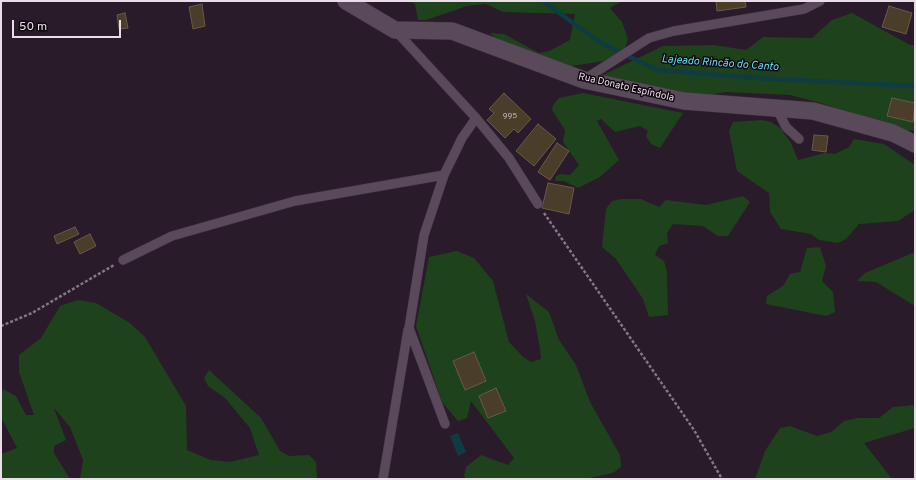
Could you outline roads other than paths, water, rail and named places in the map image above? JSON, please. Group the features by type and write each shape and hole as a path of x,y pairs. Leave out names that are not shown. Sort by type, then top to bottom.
{"street":[{"name":"Rua Donato Espíndola","path":"346,1 395,30 452,31 584,80 684,101 813,111 893,133 915,144"}],"lane":[{"path":"584,80 649,38 674,31 804,8 820,1"},
{"path":"395,30 476,118 509,158 538,204"},
{"path":"777,108 786,127 799,139"},
{"path":"384,479 424,235 444,175 462,138 476,118"},
{"path":"123,260 172,236 295,201 444,175"},
{"path":"409,328 445,424"}],"waterway":[{"name":"Lajeado Rincão do Canto","path":"543,1 599,42 657,70 773,79 915,86"}]}
